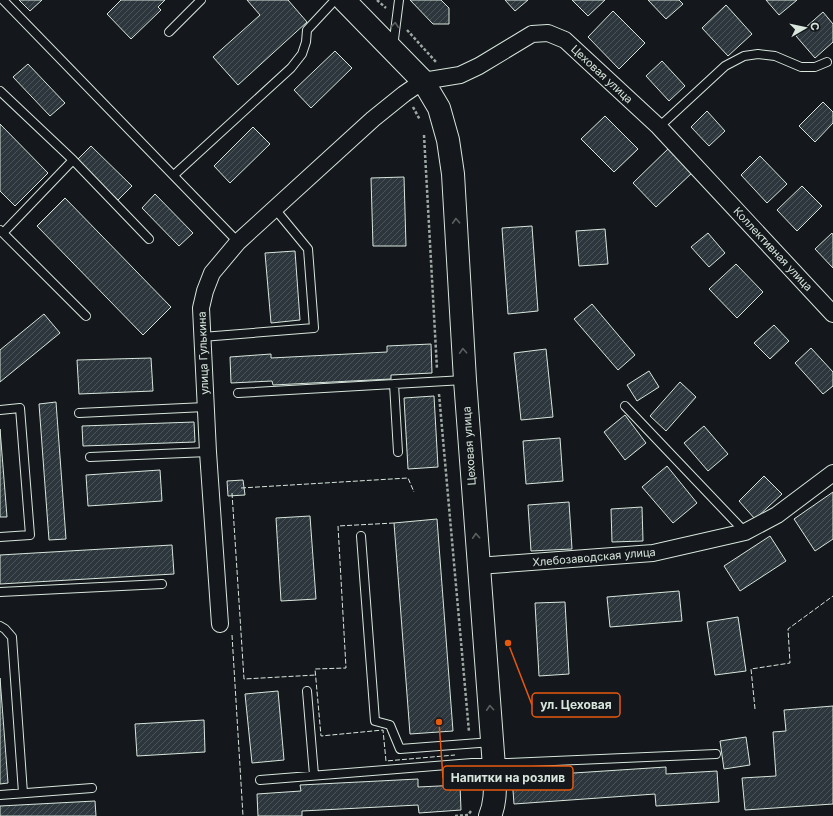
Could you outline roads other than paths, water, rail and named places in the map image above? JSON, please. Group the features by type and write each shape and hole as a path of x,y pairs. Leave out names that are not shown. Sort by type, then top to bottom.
{"main road":[{"name":"Цеховая улица","path":"344,0 423,81 439,108 448,140 453,174 465,380 494,764 495,796 493,810 483,811"}],"street":[{"name":"Цеховая улица","path":"423,81 460,75 479,66 532,34 548,33 565,40 659,127 713,184"},
{"name":"улица Гулькина","path":"220,624 205,406 202,337 201,308 207,285 212,272 238,242 373,119 423,81"},
{"name":"Коллективная улица","path":"713,184 833,314"},
{"name":"Хлебозаводская улица","path":"478,566 653,553 745,532 777,515 833,473"}],"lane":[{"path":"3,0 238,242"},
{"path":"169,32 201,0"},
{"path":"174,175 291,68 302,54 306,42 307,30 335,0"},
{"path":"393,49 398,0"},
{"path":"659,127 725,66 744,56 758,54 775,56 801,67 815,67 828,62"},
{"path":"0,91 73,160 149,239"},
{"path":"73,160 2,231 86,316"},
{"path":"202,337 314,328 308,249 275,209"},
{"path":"238,393 465,380"},
{"path":"394,384 398,452"},
{"path":"79,413 205,406"},
{"path":"625,406 745,532"},
{"path":"0,410 20,408 30,536 0,537"},
{"path":"90,457 208,452"},
{"path":"361,536 375,721 390,726 400,749 492,742"},
{"path":"0,592 162,584"},
{"path":"0,626 5,629 12,638 23,793"},
{"path":"307,691 314,775"},
{"path":"260,780 472,764 716,754"},
{"path":"0,795 92,788"}],"place":[{"name":"ул. Цеховая","path":"508,643"},
{"name":"Напитки на розлив","path":"439,722"}]}
